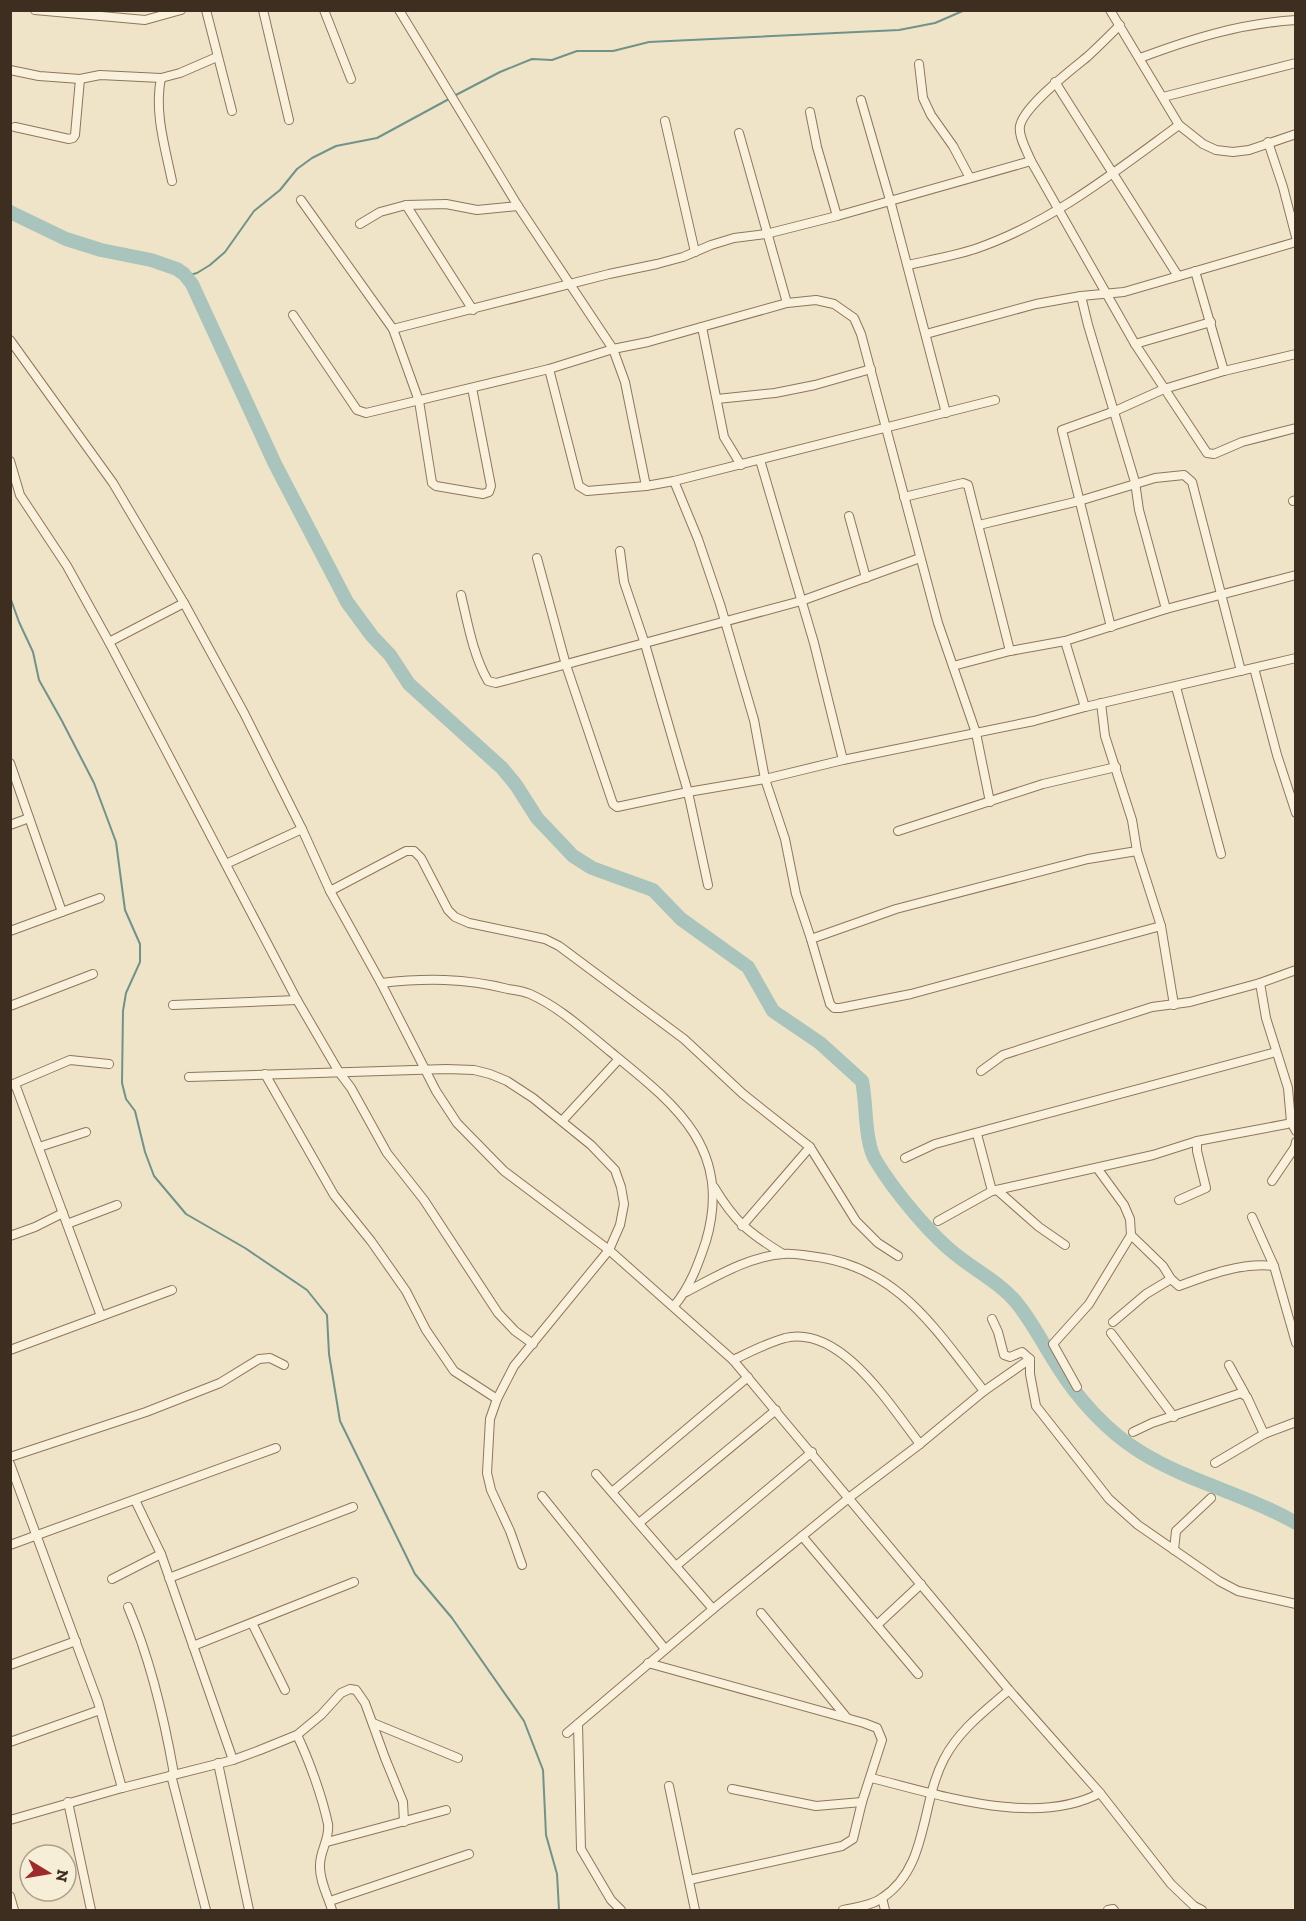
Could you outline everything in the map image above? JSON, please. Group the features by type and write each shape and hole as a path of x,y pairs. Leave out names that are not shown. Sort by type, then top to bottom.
{"street":[{"path":"34,10 145,20 181,10"},
{"path":"145,20 146,10"},
{"path":"206,10 232,111"},
{"path":"263,10 289,120"},
{"path":"324,10 351,79"},
{"path":"399,10 518,206 613,349 625,382 646,486"},
{"path":"1110,10 1179,125 1203,144 1216,150 1233,152 1249,150 1296,134"},
{"path":"1140,58 1222,30 1260,22 1296,20"},
{"path":"1120,25 1087,57 1055,82 1021,123 1020,133 1031,161 1135,344 1207,453 1211,455 1242,442 1296,428"},
{"path":"10,69 39,76 80,79 100,75 161,78 180,73 217,57"},
{"path":"1162,97 1296,63"},
{"path":"919,64 923,98 970,178"},
{"path":"161,78 158,94 159,113 172,181"},
{"path":"15,128 73,138 80,79"},
{"path":"1055,82 1178,276"},
{"path":"861,100 908,264 946,413"},
{"path":"810,112 817,147 837,216"},
{"path":"665,121 695,252"},
{"path":"908,264 975,248 1057,210 1112,174 1179,125"},
{"path":"739,133 787,303"},
{"path":"1268,142 1284,187 1296,237"},
{"path":"393,329 657,264 734,238 766,234 837,216 1031,161"},
{"path":"301,200 393,329 419,401 432,483 436,486 483,494 489,492 491,486 472,388"},
{"path":"360,224 380,212 406,205 446,204 477,210 518,206"},
{"path":"406,205 473,310"},
{"path":"926,334 1036,304 1124,292 1296,242"},
{"path":"1195,271 1224,371"},
{"path":"1082,296 1088,325 1135,482 1139,510 1166,609"},
{"path":"292,315 357,410 374,413 549,369 613,349 648,342 787,303 816,300 834,304 854,318 861,334 921,558 953,666 976,733 990,802"},
{"path":"1135,344 1211,322"},
{"path":"702,327 724,437 741,465"},
{"path":"10,340 113,483 184,603 244,712 330,891 381,983 436,1091 457,1123 504,1171 609,1250 733,1360 850,1497 1009,1690 1100,1793 1171,1884 1202,1911"},
{"path":"1111,627 1062,430 1115,411 1164,389 1224,371 1296,354"},
{"path":"549,369 581,489 586,491 646,486 674,481 995,400"},
{"path":"717,399 785,391 871,369"},
{"path":"760,460 814,644 843,760"},
{"path":"10,461 20,495 67,566 297,1000 339,1072 351,1088 387,1153 424,1200 498,1313 515,1331 533,1344"},
{"path":"978,525 1079,501 1135,482 1184,475 1189,477 1241,671"},
{"path":"674,481 698,539 720,604 754,720 765,779 785,838 796,894 827,998 834,1008 911,994 1161,926"},
{"path":"904,497 967,483 972,495 1010,651"},
{"path":"849,516 866,578"},
{"path":"620,551 624,582 645,644 688,792 708,885"},
{"path":"537,558 566,664 614,804 621,807 688,792 765,779 843,760 1034,721 1296,658"},
{"path":"461,595 474,648 488,681 496,683 801,601 921,558"},
{"path":"953,666 1010,651 1065,641 1166,609 1296,574"},
{"path":"109,642 184,603"},
{"path":"1065,641 1085,707"},
{"path":"1254,668 1277,755 1296,813"},
{"path":"1176,687 1221,854"},
{"path":"1101,704 1105,736 1132,820 1137,850 1161,926 1174,1005"},
{"path":"10,763 62,912"},
{"path":"898,831 1042,784 1116,767"},
{"path":"10,825 29,818"},
{"path":"226,864 302,829"},
{"path":"811,939 906,906 1088,859 1137,850"},
{"path":"330,891 406,851 414,851 421,858 448,910 455,916 469,923 545,939 559,946 684,1039 743,1094 810,1147 856,1221 878,1244 898,1257"},
{"path":"10,931 100,898"},
{"path":"981,1071 1003,1055 1023,1048 1152,1007 1174,1005 1260,983 1296,970"},
{"path":"10,1006 93,974"},
{"path":"381,983 458,979 529,994 562,1013 655,1088 688,1122 705,1155 713,1185 725,1206 742,1226 783,1254"},
{"path":"1260,983 1266,1018 1288,1088 1291,1122 1296,1131"},
{"path":"173,1005 297,1000"},
{"path":"905,1158 935,1144 1276,1052"},
{"path":"562,1121 619,1059"},
{"path":"101,1316 39,1147 13,1084 70,1060 109,1064"},
{"path":"189,1077 474,1070 507,1081 533,1098 591,1145 615,1170 624,1204 620,1225 609,1250 514,1366 497,1399 490,1419 487,1473 491,1490 510,1530 522,1565"},
{"path":"265,1074 334,1195 371,1241 406,1291 426,1330 454,1371 497,1399"},
{"path":"938,1221 994,1191 1153,1155 1197,1141 1291,1122"},
{"path":"39,1147 86,1132"},
{"path":"977,1134 994,1191 1065,1245"},
{"path":"1179,1200 1206,1188 1197,1151 1197,1141"},
{"path":"1272,1181 1296,1142"},
{"path":"742,1226 810,1147"},
{"path":"1077,1388 1053,1344 1089,1305 1131,1235 1130,1219 1124,1205 1097,1168"},
{"path":"674,1306 686,1292 699,1261 712,1214 713,1185"},
{"path":"67,1224 117,1205"},
{"path":"10,1236 63,1213"},
{"path":"1252,1217 1274,1266 1296,1343"},
{"path":"1131,1235 1163,1266 1171,1279 1179,1286 1207,1275 1239,1267 1274,1266"},
{"path":"686,1292 749,1262 783,1254 827,1258 854,1265 875,1276 922,1313 984,1391"},
{"path":"1113,1322 1146,1294 1171,1279"},
{"path":"10,1350 172,1290"},
{"path":"992,1319 1004,1355 1010,1357 1022,1352 1030,1359 1032,1395 1036,1406 1109,1499 1138,1525 1209,1575 1238,1590 1296,1604"},
{"path":"1111,1333 1174,1417"},
{"path":"733,1360 786,1338 806,1337 825,1344 847,1357 862,1370 920,1444"},
{"path":"10,1457 146,1412 220,1383 259,1359 270,1358 284,1365"},
{"path":"567,1733 850,1497 920,1444 984,1391 1030,1359"},
{"path":"1229,1365 1264,1434"},
{"path":"612,1492 748,1377"},
{"path":"1133,1432 1152,1423 1241,1393 1245,1394"},
{"path":"639,1523 776,1410"},
{"path":"1215,1463 1264,1434 1296,1422"},
{"path":"10,1545 276,1448"},
{"path":"676,1566 812,1452"},
{"path":"10,1464 100,1710 122,1788"},
{"path":"596,1474 713,1609"},
{"path":"542,1496 665,1649"},
{"path":"1174,1550 1176,1531 1211,1498"},
{"path":"135,1500 161,1554 233,1760"},
{"path":"169,1578 353,1508"},
{"path":"802,1536 918,1674"},
{"path":"112,1580 161,1554"},
{"path":"193,1646 354,1582"},
{"path":"877,1625 921,1584"},
{"path":"128,1607 141,1638 165,1721 172,1774 206,1911"},
{"path":"761,1613 847,1718"},
{"path":"252,1623 285,1690"},
{"path":"10,1665 76,1641"},
{"path":"648,1664 847,1718 877,1728 881,1733 882,1740 862,1802 856,1832 850,1842 688,1880"},
{"path":"10,1820 172,1774 233,1760 297,1734 321,1715 341,1693 350,1689 356,1690 361,1695 374,1723 403,1802 404,1822"},
{"path":"843,1911 867,1905 882,1898 905,1877 915,1857 931,1792 943,1760 967,1726 1009,1690"},
{"path":"10,1742 100,1710"},
{"path":"374,1723 458,1758"},
{"path":"578,1724 581,1848 611,1900 621,1911"},
{"path":"297,1734 306,1754 328,1824 327,1842 320,1863 320,1872 332,1911"},
{"path":"218,1763 249,1911"},
{"path":"871,1778 994,1806 1036,1809 1059,1806 1100,1793"},
{"path":"669,1786 695,1911"},
{"path":"732,1789 816,1806 862,1802"},
{"path":"68,1802 91,1911"},
{"path":"327,1842 446,1810"},
{"path":"330,1901 469,1854"},
{"path":"10,1896 14,1911"},
{"path":"882,1898 885,1911"},
{"path":"1108,1911 1113,1909 1113,1911"}],"waterway":[{"path":"454,96 500,72 532,59 552,60 577,51 613,51 649,42 899,30 935,23 965,10"},
{"path":"186,276 197,273 225,252 254,211 280,190 297,169 312,158 336,146 377,138 449,99"},
{"path":"10,212 66,239 101,250 151,260 177,269 184,274 192,284 275,464 347,602 372,636 390,655 409,684 502,768 537,818 573,856 592,868 653,890 681,919 748,967 773,1011 820,1043 862,1081 869,1144 876,1161 893,1186 937,1238 1003,1289 1016,1302 1066,1379 1105,1424 1127,1443 1158,1462 1296,1523"},
{"path":"10,597 33,652 39,680 94,783 116,842 125,910 140,944 140,962 126,993 123,1011 122,1083 126,1099 135,1111 145,1152 154,1176 186,1214 245,1248 307,1290 327,1315 329,1354 340,1421 415,1574 452,1618 524,1721 543,1770 546,1835 557,1874 559,1910"}]}
